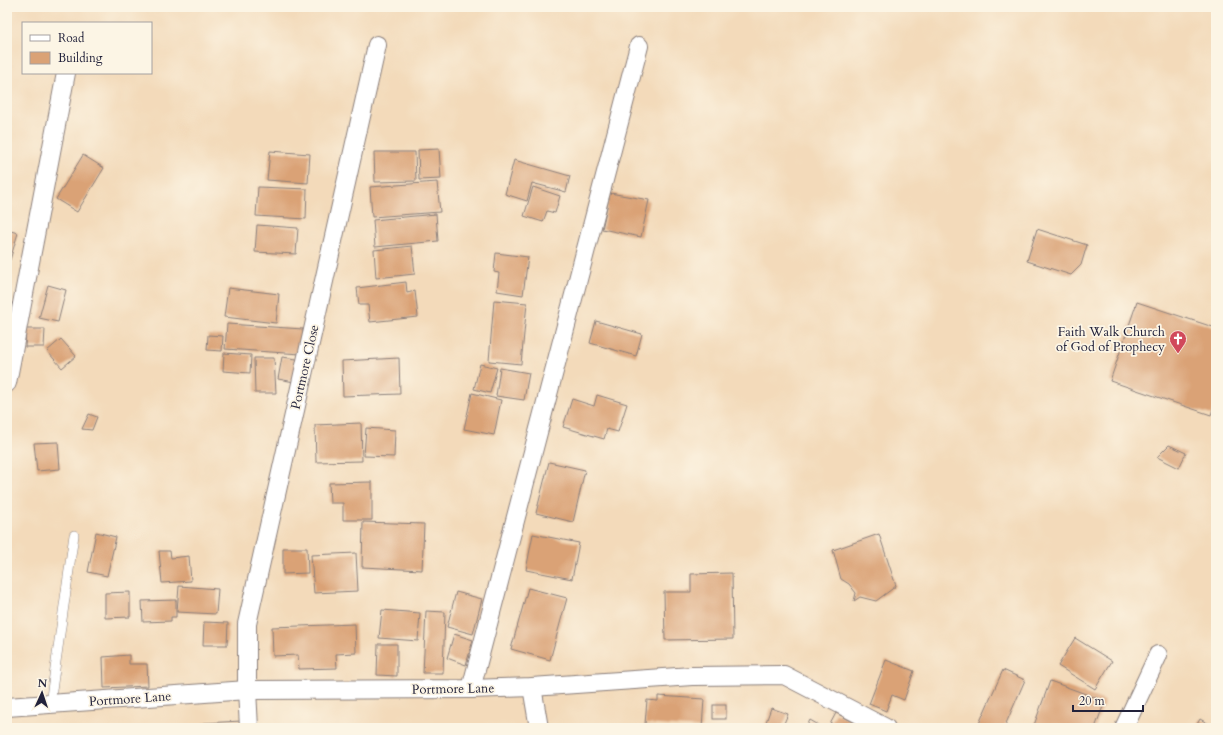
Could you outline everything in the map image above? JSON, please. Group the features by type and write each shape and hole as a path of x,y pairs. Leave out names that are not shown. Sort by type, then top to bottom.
{"street":[{"name":"Portmore Close","path":"250,728 247,690 247,624 377,45"},
{"path":"471,689 639,46"},
{"path":"7,383 66,74"},
{"path":"1124,728 1158,655"},
{"name":"Portmore Lane","path":"7,707 247,690 471,689 532,687 692,676 784,675 886,728"},
{"path":"532,687 538,728"}],"lane":[{"path":"50,704 74,535"}],"building":[{"path":"439,149 441,179 419,180 418,150"},
{"path":"270,151 310,154 308,183 267,180"},
{"path":"374,152 415,152 416,181 375,182"},
{"path":"83,155 104,168 77,212 56,199"},
{"path":"514,160 570,176 566,192 532,183 527,201 505,194"},
{"path":"437,182 440,212 372,217 370,187"},
{"path":"258,187 307,189 306,219 256,216"},
{"path":"533,187 560,196 555,213 547,211 543,222 524,216"},
{"path":"610,193 649,200 641,237 602,229"},
{"path":"436,214 438,241 375,247 373,220"},
{"path":"257,225 298,228 296,254 255,252"},
{"path":"1037,229 1087,245 1081,265 1071,275 1027,261"},
{"path":"7,230 18,233 10,260 7,259"},
{"path":"412,246 415,274 376,278 374,250"},
{"path":"496,253 528,257 523,295 497,291 499,273 494,272"},
{"path":"406,282 407,293 415,291 418,317 370,322 368,305 359,305 357,288"},
{"path":"48,285 66,290 58,322 39,318"},
{"path":"228,288 279,294 276,323 224,317"},
{"path":"494,300 527,303 521,364 489,361"},
{"path":"1137,302 1216,328 1216,400 1211,415 1110,381"},
{"path":"596,321 642,334 636,356 590,343"},
{"path":"227,324 303,329 301,354 225,349"},
{"path":"26,329 45,329 44,347 25,347"},
{"path":"208,335 223,336 222,351 207,350"},
{"path":"61,339 76,356 62,368 47,351"},
{"path":"224,353 251,355 250,373 223,371"},
{"path":"282,357 304,360 300,383 278,379"},
{"path":"254,358 274,358 276,393 255,393"},
{"path":"399,358 400,394 343,396 342,361"},
{"path":"480,364 497,368 490,393 474,389"},
{"path":"500,368 529,373 524,400 496,396"},
{"path":"472,393 501,400 494,435 464,429"},
{"path":"597,395 627,404 618,432 607,429 604,439 563,427 572,399 594,406"},
{"path":"89,414 97,417 92,430 82,429"},
{"path":"361,423 362,461 316,462 315,425"},
{"path":"366,428 395,430 394,457 364,456"},
{"path":"58,442 60,469 37,471 34,443"},
{"path":"1169,445 1186,453 1179,468 1157,457"},
{"path":"549,462 585,470 573,522 536,513"},
{"path":"372,482 372,520 343,520 343,503 330,503 329,483"},
{"path":"363,522 424,524 422,570 362,567"},
{"path":"96,532 116,537 107,576 88,572"},
{"path":"533,534 579,543 572,579 526,570"},
{"path":"879,534 896,586 876,601 860,597 854,601 856,593 849,584 841,579 833,550"},
{"path":"283,548 307,548 308,573 283,574"},
{"path":"159,551 170,551 171,558 189,556 191,581 162,583"},
{"path":"356,553 358,591 314,593 311,555"},
{"path":"732,573 733,639 665,640 664,592 691,592 691,574"},
{"path":"179,586 218,589 216,614 177,612"},
{"path":"528,588 567,598 550,660 511,649"},
{"path":"130,592 130,617 105,618 105,593"},
{"path":"456,592 482,599 473,634 447,627"},
{"path":"176,600 176,617 171,617 171,621 143,622 142,601"},
{"path":"382,610 420,613 418,641 379,638"},
{"path":"426,611 445,612 443,673 423,673"},
{"path":"204,622 228,623 227,645 203,645"},
{"path":"355,624 356,653 336,654 337,668 299,669 298,655 273,656 272,627"},
{"path":"454,634 473,640 466,665 447,658"},
{"path":"1075,638 1112,661 1095,689 1058,666"},
{"path":"378,644 397,644 397,676 377,675"},
{"path":"129,655 129,664 147,664 148,686 104,688 103,657"},
{"path":"886,660 914,671 904,700 892,695 886,711 869,704"},
{"path":"1003,670 1025,680 1004,728 977,728"},
{"path":"1050,681 1105,701 1095,728 1033,728"},
{"path":"658,696 704,699 702,728 645,724 647,700 658,701"},
{"path":"713,705 726,705 726,719 713,719"},
{"path":"771,708 788,714 782,728 771,728 765,725"},
{"path":"836,713 857,724 855,728 828,728"},
{"path":"1200,719 1216,728 1195,728"},
{"path":"810,720 824,728 806,728"},
{"path":"242,721 243,728 204,728 204,723"}],"place":[{"name":"Faith Walk Church of God of Prophecy","path":"1178,354"}]}
